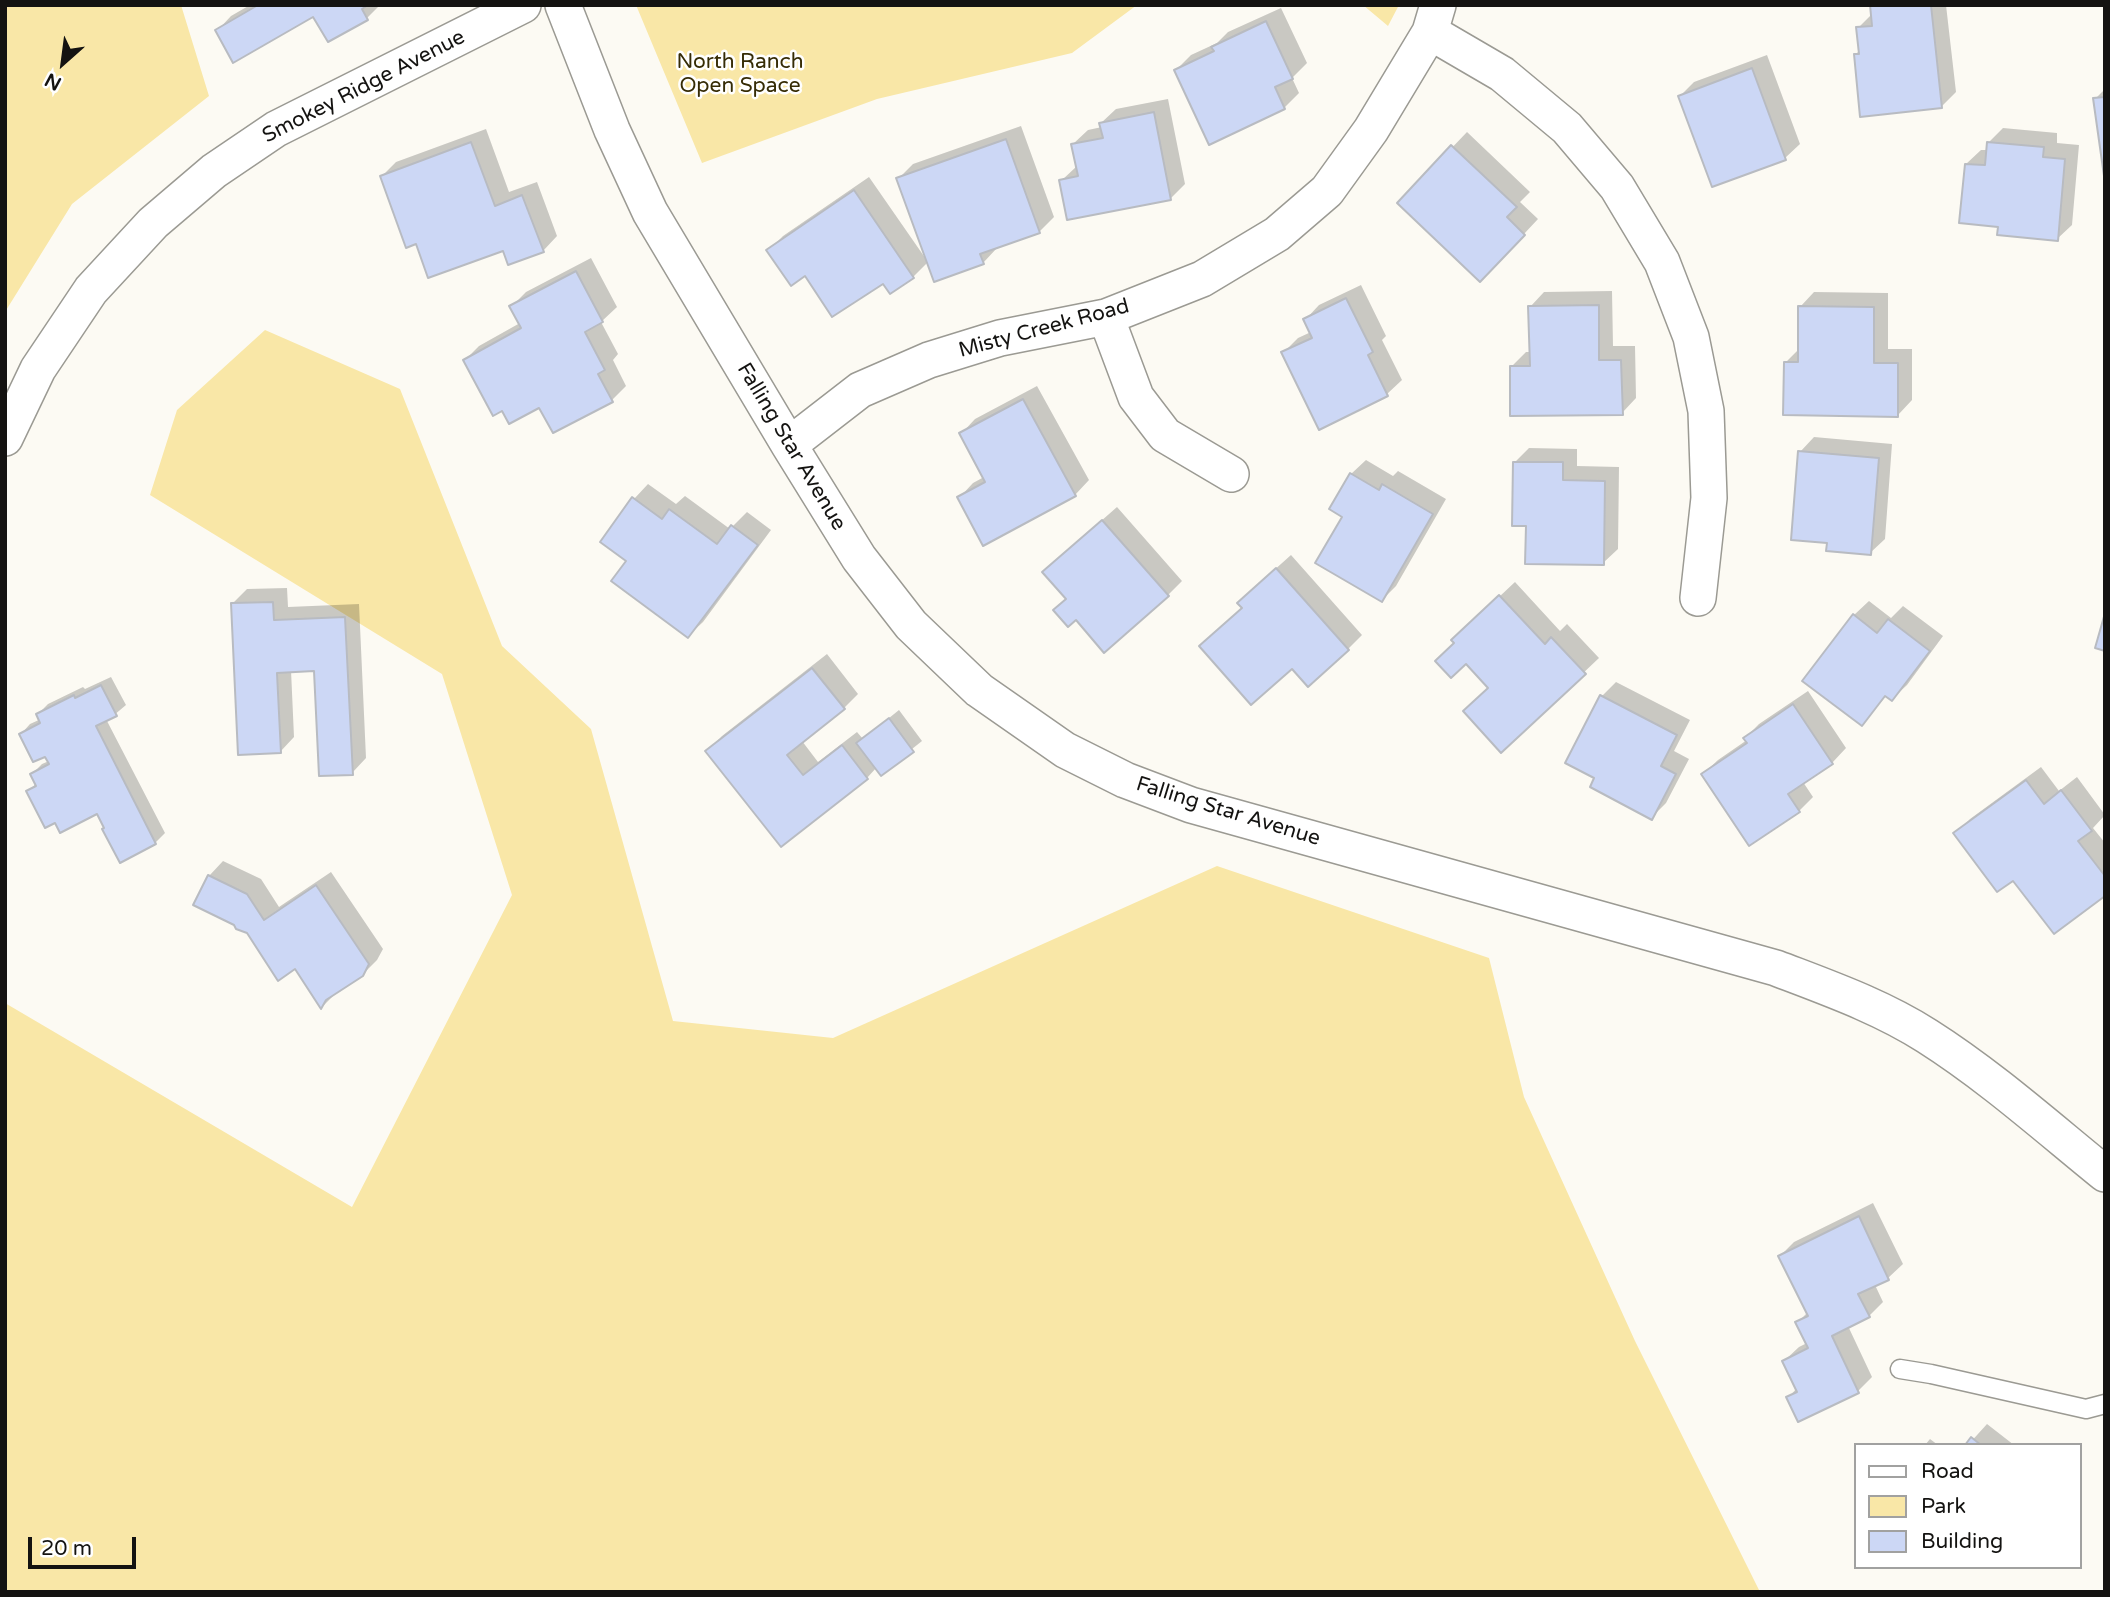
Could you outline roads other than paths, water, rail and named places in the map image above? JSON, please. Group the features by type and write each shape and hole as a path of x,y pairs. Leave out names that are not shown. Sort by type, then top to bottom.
{"street":[{"name":"Smokey Ridge Avenue","path":"5,438 38,369 91,290 153,223 214,171 276,129 523,5"},
{"name":"Falling Star Avenue","path":"563,5 612,130 650,212 789,445 859,558 911,625 979,690 1065,750 1125,780 1191,805 1776,968 1865,1002 1926,1035 1976,1070 2105,1174"},
{"name":"Misty Creek Road","path":"789,445 860,390 929,360 1000,338 1106,317 1202,279 1277,234 1327,191 1371,130 1434,19"},
{"path":"1434,19 1567,128 1618,187 1662,262 1691,337 1706,411 1709,498 1698,598"},
{"path":"1106,317 1136,397 1166,435 1231,474"}],"lane":[{"path":"1900,1369 2086,1409 2105,1404"}],"park label":[{"name":"North Ranch Open Space","path":"740,74"}]}
